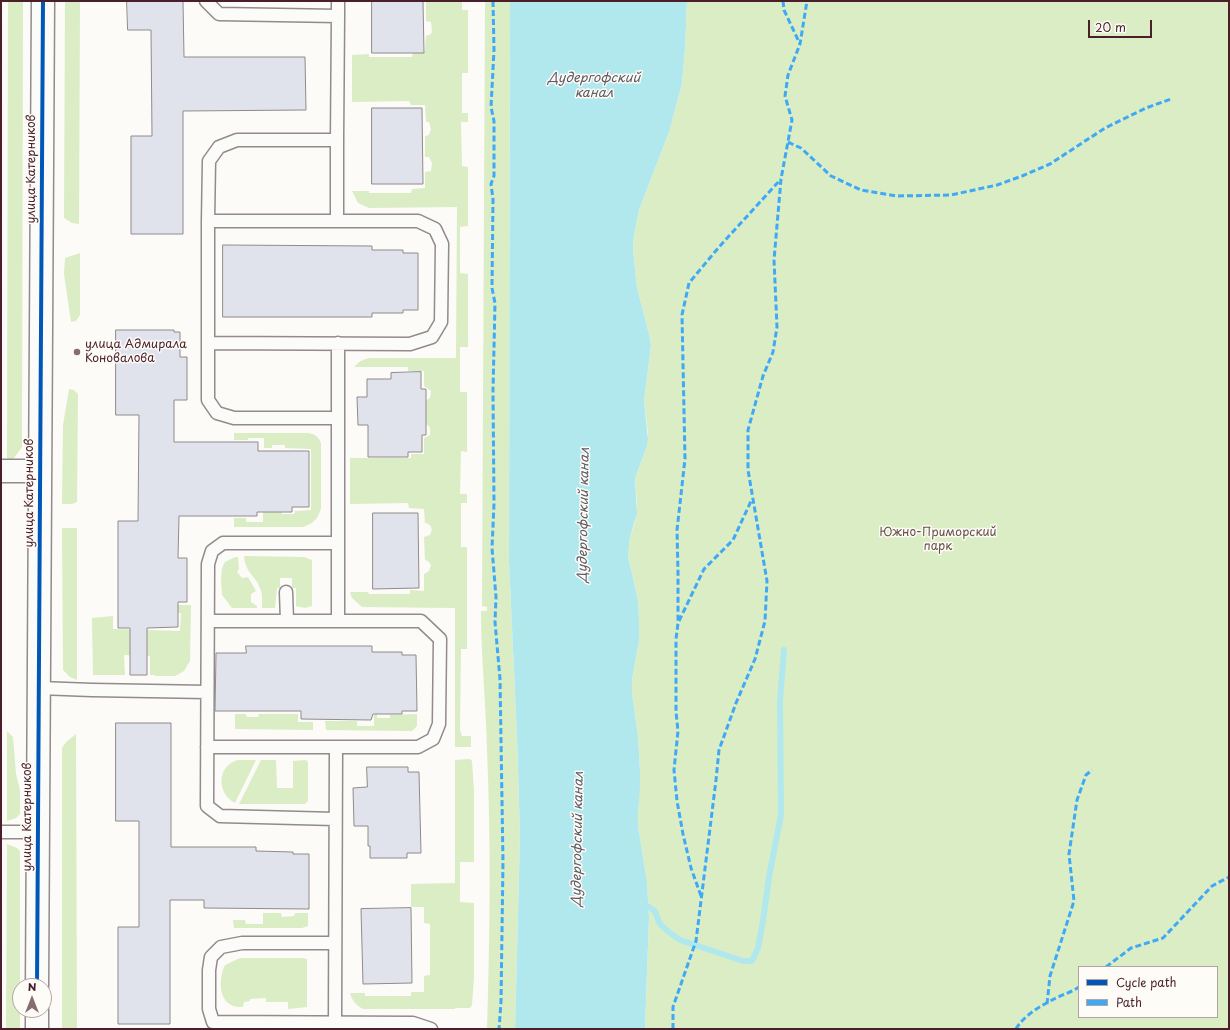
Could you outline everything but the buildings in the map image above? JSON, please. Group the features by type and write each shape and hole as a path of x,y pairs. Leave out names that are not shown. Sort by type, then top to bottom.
{"street":[{"name":"улица Катерников","path":"37,978 43,1"},
{"path":"1,471 40,471"},
{"path":"37,1018 37,1029"}],"lane":[{"path":"206,1 219,14 338,16"},
{"path":"337,221 338,1"},
{"path":"337,140 237,140 219,147 209,161 208,400 217,412 234,418 338,418"},
{"path":"208,221 418,221 435,229 442,244 441,322 432,337 410,344 208,344"},
{"path":"338,344 338,621"},
{"path":"335,819 220,816 207,806 208,564 212,551 223,543 338,543"},
{"path":"286,592 287,621"},
{"path":"207,747 418,747 433,739 438,724 440,639 420,621 208,621"},
{"path":"39,688 207,692"},
{"path":"335,1022 336,747"},
{"path":"1,832 38,832"},
{"path":"335,943 242,943 221,947 211,957 209,970 209,1009 213,1022 413,1023 431,1029"}],"green space":[{"path":"8,1 23,1 22,447 14,458 7,462"},
{"path":"65,1 80,1 79,224 72,223 64,218"},
{"path":"426,1 462,1 462,10 468,10 468,73 462,73 462,113 468,113 468,122 461,122 462,166 468,167 468,226 460,227 460,273 468,274 468,347 460,347 460,392 467,392 467,452 461,451 460,494 467,494 467,503 461,503 461,547 467,547 467,649 461,649 460,730 462,736 471,736 471,747 455,747 455,608 362,607 352,598 350,592 368,592 369,594 410,594 410,590 424,591 424,574 429,571 431,565 425,560 424,537 430,535 432,529 429,524 425,523 424,509 409,508 408,503 350,504 350,458 411,458 411,454 424,454 424,438 430,435 429,426 424,423 425,401 430,398 431,391 424,386 424,371 408,371 408,367 354,367 361,361 370,358 456,358 457,207 369,208 358,203 352,191 369,191 369,193 411,193 412,189 425,188 425,172 431,171 432,163 429,157 425,157 425,136 429,135 431,129 429,122 426,122 425,105 411,105 409,101 352,102 352,55 369,54 369,57 412,57 413,52 425,52 426,36 431,34 432,31 431,22 426,21"},
{"path":"485,1 510,1 509,562 520,835 515,1029 487,1029 490,855 481,611 487,611 487,607 482,606"},
{"name":"Южно-Приморский парк","path":"687,1 1229,1 1229,1029 645,1029 649,918 647,882 638,826 640,771 638,736 632,693 632,680 639,641 639,619 638,600 628,556 630,537 635,522 637,505 635,478 647,446 648,433 644,401 651,346 637,288 633,249 639,210 669,132 682,84"},
{"path":"80,253 80,315 76,321 71,322 64,274 65,258"},
{"path":"69,389 74,390 78,394 77,502 72,504 62,504 63,425"},
{"path":"234,433 308,433 317,437 321,443 321,508 315,520 303,527 234,527 234,518 246,518 246,522 263,522 263,511 282,511 282,514 294,514 295,511 311,510 311,449 285,448 285,445 272,445 272,448 264,448 264,438 234,440"},
{"path":"62,528 77,528 77,680 70,677 63,670"},
{"path":"244,556 304,557 312,560 312,606 305,608 296,606 296,588 292,588 292,578 280,578 280,588 277,588 275,608 262,608 261,590 246,566"},
{"path":"238,557 239,569 237,572 242,578 248,577 256,591 251,594 251,602 257,606 257,608 232,608 222,595 222,568 225,562"},
{"path":"176,605 191,605 190,661 184,671 175,676 150,675 150,656 124,655 125,675 93,675 92,618 113,616 113,629 180,631 181,613 176,613"},
{"path":"235,714 246,714 247,717 258,717 259,714 298,714 298,722 313,722 313,730 235,729"},
{"path":"377,714 377,718 390,718 390,715 417,714 417,726 412,731 326,730 325,721 357,721 357,726 374,726 374,715"},
{"path":"7,731 13,737 16,774 20,790 20,814 16,818 7,821"},
{"path":"76,734 77,1029 62,1029 62,748 66,742"},
{"path":"470,759 472,761 474,791 474,862 460,862 460,902 474,903 474,977 472,1005 470,1008 455,1009 363,1009 358,1006 350,993 365,993 365,996 411,996 411,992 424,992 424,976 430,975 430,924 424,923 424,907 411,907 411,884 455,883 455,760"},
{"path":"238,760 256,760 235,803 229,799 225,793 222,787 222,780 226,768 231,763"},
{"path":"261,760 276,760 277,788 293,788 293,761 306,760 308,762 308,801 305,804 239,804"},
{"path":"7,844 17,848 20,851 20,978 12,978 12,1018 20,1018 20,1029 6,1029"},
{"path":"263,913 281,913 282,917 294,916 295,913 308,913 308,926 302,928 234,928 233,920 245,920 246,924 263,924"},
{"path":"240,958 307,959 307,1007 288,1009 288,1002 266,1002 266,998 250,999 250,1001 244,1002 243,1007 229,1004 222,993 222,972 225,965"}],"water":[{"name":"Дудергофский канал","path":"510,1 687,1 682,84 669,132 639,210 633,249 637,288 651,346 644,401 648,439 647,446 635,478 637,513 630,537 628,556 638,600 639,619 639,641 632,680 632,693 638,736 640,771 638,826 647,882 649,918 645,1029 515,1029 520,835 509,562"}],"waterway":[{"path":"649,907 655,912 659,923 680,940 743,961 752,961 758,948 769,877 781,815 780,701 784,650"}],"marked path":[{"path":"493,1 494,50 491,107 494,121 494,176 491,184 493,199 492,288 495,303 493,391 494,504 492,548 496,597 495,622 500,679 503,862 501,1002 499,1029"},
{"path":"783,1 784,10 800,44"},
{"path":"673,1029 673,1007 696,941 719,750 736,703 755,659 765,621 767,581 748,470 748,430 763,376 773,352 777,327 774,260 781,179 792,120 785,96 788,75 800,44 807,1"},
{"path":"788,142 801,148 831,176 861,190 897,196 951,195 997,185 1050,164 1105,128 1146,108 1171,99"},
{"path":"701,896 691,868 683,834 677,801 674,770 678,731 676,712 676,639 678,623 677,530 685,459 682,315 689,283 719,247 781,179"},
{"path":"679,621 704,569 733,540 752,499"},
{"path":"1047,1004 1050,976 1074,901 1069,854 1077,800 1086,775 1092,770"},
{"path":"1107,966 1131,948 1163,938 1212,886 1229,877"},
{"path":"1016,1029 1024,1019 1039,1007 1078,988"}],"cycle path":[{"path":"37,978 43,1"}],"place":[{"name":"улица Адмирала Коновалова","path":"77,352"}]}
